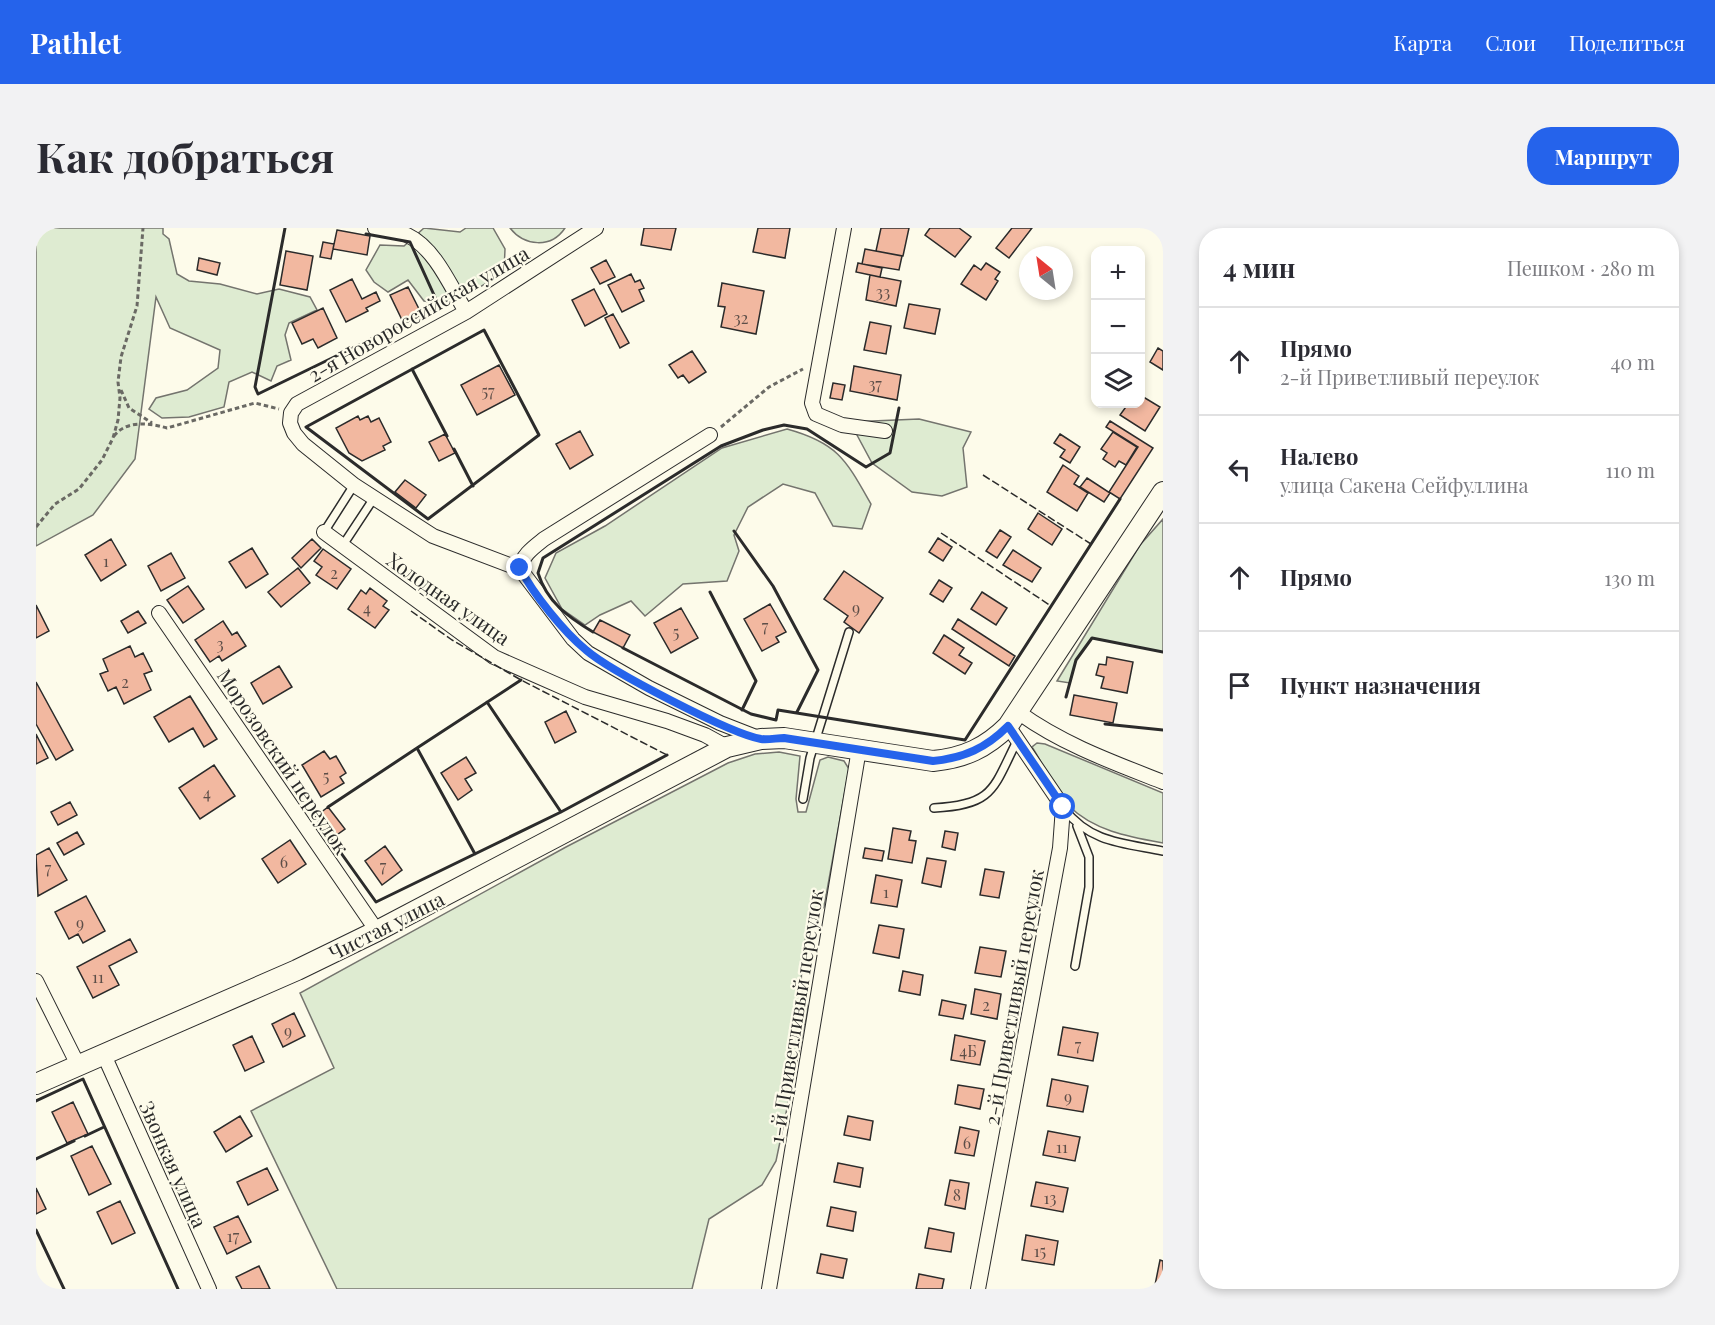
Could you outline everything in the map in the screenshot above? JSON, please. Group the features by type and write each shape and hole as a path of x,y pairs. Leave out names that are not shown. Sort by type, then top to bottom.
{"street":[{"path":"375,228 406,235 420,244 431,256 466,312"},
{"name":"2-я Новороссийская улица","path":"291,413 297,404 466,312 596,228"},
{"path":"844,228 812,403 816,414 842,425 885,431"},
{"path":"291,413 290,423 303,444 354,485 433,536 520,568 573,639 588,652 659,693 720,723 761,739"},
{"path":"520,568 521,561 544,539 710,435"},
{"name":"Чистая улица","path":"36,1084 297,970 377,931 727,747 761,739 784,738 933,761 954,759 976,751 1014,726 1163,492"},
{"name":"Холодная улица","path":"324,532 494,657 585,697 667,721 727,747"},
{"name":"Морозовский переулок","path":"159,613 377,931"},
{"path":"1014,726 1045,732 1082,750 1163,782"},
{"path":"1014,726 1063,807"},
{"name":"1-й Приветливый переулок","path":"769,1289 859,749"},
{"name":"2-й Приветливый переулок","path":"978,1289 1060,848 1063,807"},
{"path":"36,981 78,1065"},
{"name":"Звонкая улица","path":"104,1055 209,1289"}],"lane":[{"path":"324,532 354,485"},
{"path":"342,545 374,498"},
{"path":"803,799 815,742 849,632"},
{"path":"934,808 962,807 979,801 991,791 1014,726"},
{"path":"1063,807 1077,826 1089,856 1089,887 1075,966"},
{"path":"1077,826 1108,840 1163,850"}],"path":[{"path":"36,527 56,504 79,489 102,460 112,438 118,420 120,398 118,382 121,357 137,306 143,228"},
{"path":"710,435 768,387 794,372 819,363"},
{"path":"118,382 129,408 153,424"},
{"path":"112,438 117,432 133,424 153,424 167,428 255,403 291,413"}],"green space":[{"path":"36,228 163,228 163,234 169,239 177,274 189,281 220,284 257,294 279,289 310,297 317,310 289,323 285,335 291,360 277,366 271,381 252,372 229,382 224,407 189,417 162,418 149,409 156,398 187,390 218,368 220,350 170,328 156,297 135,459 93,515 36,546"},
{"path":"424,228 460,232 466,228 493,228 505,249 504,272 476,290 446,302 424,301 408,280 388,292 374,282 366,270 380,245 404,246"},
{"path":"510,228 565,228 552,239 538,243 523,239"},
{"path":"919,419 971,432 963,448 967,487 942,496 912,492 872,463 850,422"},
{"path":"787,429 818,440 839,455 847,465 871,504 862,529 833,526 815,493 783,484 748,507 734,535 739,551 727,581 683,584 645,616 631,601 600,615 585,625 562,609 545,578 556,553 605,526 722,448"},
{"path":"1163,519 1163,652 1092,638 1076,660 1070,683 1057,681 1140,545"},
{"path":"1037,743 1045,744 1163,793 1163,843 1113,832 1079,815 1064,800 1054,785 1032,747"},
{"path":"779,752 800,756 796,799 798,812 806,812 820,760 828,757 844,761 849,769 824,907 809,922 802,956 801,988 808,1008 776,1161 762,1185 709,1219 692,1289 337,1289 251,1111 334,1068 300,993 566,847 728,763 755,754"}],"building":[{"path":"644,228 676,228 671,250 641,245"},
{"path":"758,228 790,228 785,258 753,252"},
{"path":"881,228 909,228 903,256 876,251"},
{"path":"930,228 959,228 971,237 955,257 925,235"},
{"path":"1012,228 1032,228 1009,258 996,248"},
{"path":"337,230 370,236 367,255 333,249"},
{"path":"323,242 334,244 331,259 320,257"},
{"path":"865,249 902,256 899,270 862,264"},
{"path":"286,251 313,256 307,290 280,285"},
{"path":"199,258 220,263 217,275 197,270"},
{"path":"606,260 615,277 600,284 591,268"},
{"path":"858,263 882,268 880,277 856,272"},
{"path":"986,263 1000,272 995,279 998,281 986,300 961,284 974,265 981,270"},
{"path":"631,274 635,282 640,280 644,288 639,290 644,301 622,312 608,285"},
{"path":"870,275 901,281 896,306 866,300"},
{"path":"352,279 362,299 376,292 380,301 366,308 368,311 346,322 330,290"},
{"path":"722,283 764,291 756,334 721,327 725,307 718,306"},
{"path":"408,287 421,313 403,322 390,295"},
{"path":"594,289 607,314 585,326 572,300"},
{"path":"909,304 940,309 935,334 904,328"},
{"path":"323,308 337,338 318,348 313,339 302,344 292,323"},
{"path":"613,314 629,343 620,348 605,318"},
{"path":"870,322 891,326 886,354 864,350"},
{"path":"1158,348 1163,351 1163,370 1150,362"},
{"path":"692,351 706,372 689,383 683,375 678,378 669,365"},
{"path":"499,365 515,395 477,415 461,385"},
{"path":"854,366 901,375 897,400 850,391"},
{"path":"833,383 845,385 842,400 830,398"},
{"path":"1145,398 1160,407 1145,431 1120,415 1125,408 1145,408"},
{"path":"358,416 360,420 368,416 371,422 379,418 391,442 383,446 385,450 362,461 349,453 336,428"},
{"path":"1110,421 1153,448 1120,499 1109,492 1138,447 1106,427"},
{"path":"580,431 593,455 570,469 556,444"},
{"path":"1113,432 1137,447 1126,465 1119,461 1115,467 1103,459 1107,453 1101,449"},
{"path":"445,434 455,453 439,461 429,442"},
{"path":"1060,434 1080,447 1070,463 1060,457 1065,450 1054,443"},
{"path":"1063,465 1079,476 1074,484 1088,493 1077,511 1047,492"},
{"path":"1087,478 1110,493 1104,502 1080,487"},
{"path":"405,480 426,495 416,508 395,492"},
{"path":"1038,513 1062,529 1052,545 1028,529"},
{"path":"1000,530 1011,537 997,558 986,551"},
{"path":"938,538 952,547 943,561 929,552"},
{"path":"111,539 126,565 101,581 85,555"},
{"path":"312,539 321,548 301,568 292,558"},
{"path":"252,548 268,574 246,588 229,562"},
{"path":"323,549 351,569 337,589 316,575 322,567 314,561"},
{"path":"1013,550 1041,568 1032,582 1003,565"},
{"path":"171,553 185,578 161,591 148,566"},
{"path":"298,568 310,583 281,607 268,592"},
{"path":"844,571 883,598 859,633 844,622 848,616 824,599"},
{"path":"939,580 952,588 943,602 930,594"},
{"path":"188,586 204,609 183,623 167,600"},
{"path":"370,588 387,601 383,606 389,610 375,628 348,609 361,590 366,594"},
{"path":"982,592 1007,608 996,625 971,609"},
{"path":"770,604 786,632 776,637 779,642 762,651 744,619"},
{"path":"36,605 49,631 36,638"},
{"path":"681,608 698,638 671,653 654,623"},
{"path":"138,611 146,623 128,633 121,621"},
{"path":"958,619 1015,656 1009,666 952,629"},
{"path":"600,620 630,635 623,648 593,632"},
{"path":"223,621 232,635 237,632 246,646 222,661 219,656 210,662 195,640"},
{"path":"944,635 964,648 959,655 972,663 965,674 933,653"},
{"path":"130,646 135,657 143,653 152,671 144,674 151,690 124,704 116,687 108,691 100,674 108,671 103,659"},
{"path":"1107,657 1133,662 1127,693 1101,688 1104,677 1096,675 1099,664 1106,665"},
{"path":"279,666 292,687 263,704 251,683"},
{"path":"36,682 73,750 56,760 36,724"},
{"path":"1074,695 1117,703 1113,723 1070,715"},
{"path":"190,696 217,739 204,747 193,728 169,742 154,717"},
{"path":"566,711 576,732 555,743 545,722"},
{"path":"36,734 48,758 36,764"},
{"path":"324,751 330,759 336,756 346,773 340,777 344,783 321,797 302,765"},
{"path":"466,757 476,773 465,779 472,790 458,800 441,773"},
{"path":"214,765 235,796 200,819 179,788"},
{"path":"70,802 77,815 58,825 51,812"},
{"path":"328,807 345,829 331,839 315,817"},
{"path":"893,828 911,831 909,840 916,841 912,863 888,859"},
{"path":"945,831 958,833 955,850 942,847"},
{"path":"77,832 84,844 64,855 57,843"},
{"path":"290,840 306,864 278,883 262,859"},
{"path":"385,846 402,870 382,885 365,861"},
{"path":"49,848 67,880 38,896 36,855"},
{"path":"865,848 884,851 882,861 863,858"},
{"path":"927,858 946,861 941,887 922,883"},
{"path":"985,869 1004,872 999,898 980,895"},
{"path":"876,875 902,880 897,907 871,903"},
{"path":"86,896 105,931 83,943 78,934 69,939 55,912"},
{"path":"879,925 904,929 899,958 873,953"},
{"path":"130,939 137,952 109,966 119,985 93,998 77,967"},
{"path":"980,947 1006,951 1001,977 975,973"},
{"path":"903,971 923,975 920,995 899,991"},
{"path":"975,989 1001,994 997,1019 971,1014"},
{"path":"942,1000 966,1005 963,1019 939,1015"},
{"path":"294,1013 305,1036 283,1047 272,1024"},
{"path":"1063,1027 1098,1033 1093,1061 1058,1055"},
{"path":"955,1035 985,1041 980,1065 951,1060"},
{"path":"252,1036 264,1062 245,1071 233,1045"},
{"path":"1052,1079 1088,1086 1083,1112 1047,1106"},
{"path":"958,1085 984,1089 980,1109 955,1104"},
{"path":"73,1102 88,1134 67,1143 52,1112"},
{"path":"240,1116 252,1136 226,1152 214,1132"},
{"path":"848,1116 873,1121 870,1140 844,1135"},
{"path":"960,1127 979,1131 974,1156 955,1153"},
{"path":"1048,1131 1080,1137 1075,1161 1043,1155"},
{"path":"92,1146 111,1184 89,1195 71,1156"},
{"path":"838,1163 863,1168 860,1187 834,1182"},
{"path":"267,1168 278,1190 248,1205 237,1182"},
{"path":"950,1180 969,1183 965,1209 945,1205"},
{"path":"1036,1182 1068,1188 1063,1212 1031,1206"},
{"path":"36,1188 46,1209 36,1214"},
{"path":"120,1201 135,1233 112,1244 97,1212"},
{"path":"831,1207 856,1212 853,1231 827,1226"},
{"path":"238,1216 251,1242 227,1254 214,1227"},
{"path":"929,1228 954,1233 951,1252 925,1248"},
{"path":"1026,1235 1058,1241 1054,1265 1022,1260"},
{"path":"821,1254 847,1259 843,1278 817,1273"},
{"path":"1160,1260 1163,1261 1163,1286 1155,1285"},
{"path":"259,1266 270,1289 242,1289 236,1277"},
{"path":"919,1274 944,1279 942,1289 916,1289"}],"fence":[{"path":"983,475 1091,544"},
{"path":"941,533 1051,606"},
{"path":"411,611 452,640 521,680 667,755"}],"wall":[{"path":"285,228 255,387 258,394 439,306 410,242 366,234"},
{"path":"484,330 539,435 428,519 306,427 484,330"},
{"path":"412,369 447,436"},
{"path":"593,632 559,608 547,592 538,573 543,558 721,446 763,430 784,425 807,429 866,467 890,453 899,408"},
{"path":"454,449 473,486"},
{"path":"623,648 751,714 776,720 778,710 965,740 1120,499"},
{"path":"734,531 773,586 818,670 797,712"},
{"path":"710,592 756,681 742,710"},
{"path":"1066,697 1076,660 1092,638 1163,652"},
{"path":"475,854 417,748 521,680"},
{"path":"487,702 561,812"},
{"path":"1105,724 1163,730"},
{"path":"328,807 417,748"},
{"path":"331,839 376,902 561,812 667,755"},
{"path":"36,1101 83,1079 178,1289"},
{"path":"85,1136 104,1127"},
{"path":"36,1159 74,1141"},
{"path":"36,1230 64,1289"}],"route":[{"path":"520,568 525,578 573,639 588,652 649,688 720,723 761,739 784,738 933,761 954,759 976,751 994,740 1008,726 1063,807"}]}
